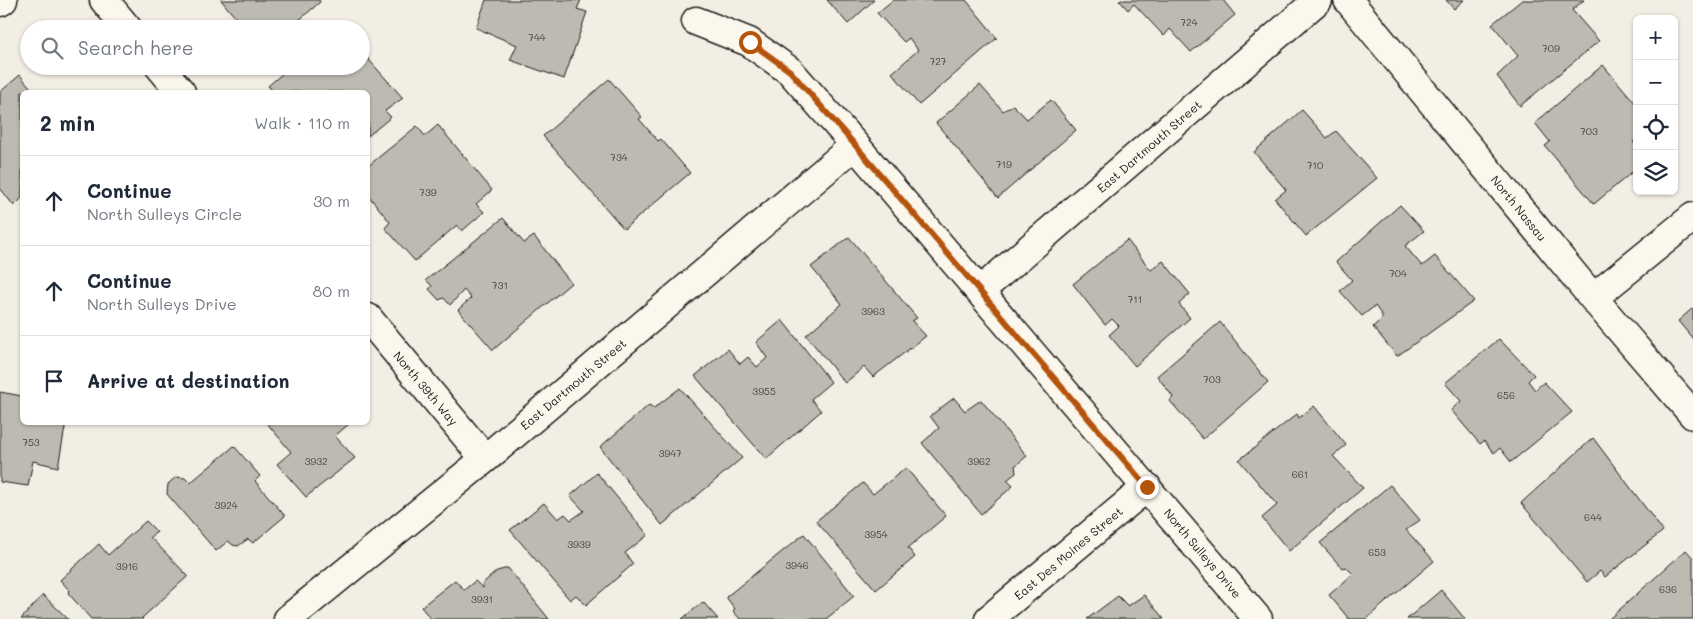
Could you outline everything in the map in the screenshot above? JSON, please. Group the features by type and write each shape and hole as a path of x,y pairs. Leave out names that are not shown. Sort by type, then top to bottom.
{"street":[{"path":"104,0 121,20"},
{"name":"East Dartmouth Street","path":"980,291 1318,0"},
{"name":"North Nassau","path":"1348,0 1593,298 1693,415"},
{"name":"North Sulleys Drive","path":"696,21 750,42 790,71 980,291 1258,619"},
{"path":"167,75 179,90"},
{"name":"East Dartmouth Street","path":"288,619 485,459 855,145"},
{"path":"1593,298 1693,217"},
{"name":"North 39th Way","path":"370,320 485,459"},
{"name":"East Des Moines Street","path":"989,619 1147,487"}],"building":[{"path":"221,0 319,0 320,2 299,20 238,20"},
{"path":"486,0 581,0 577,9 587,12 564,79 510,60 517,45 476,28"},
{"path":"827,0 874,0 848,24"},
{"path":"893,0 966,0 997,38 919,105 892,73 918,50 909,38 904,42 877,13"},
{"path":"1119,0 1223,0 1235,15 1191,52 1170,29 1164,36 1134,4 1128,10"},
{"path":"1446,0 1464,0 1454,9"},
{"path":"1522,0 1584,0 1572,10 1599,41 1520,106 1497,76 1518,56 1492,24"},
{"path":"370,61 403,98 385,111 391,117 370,134 370,90 272,90 268,86 281,75 370,75"},
{"path":"1603,65 1633,100 1633,171 1594,204 1545,146 1550,142 1535,123"},
{"path":"20,75 32,90 20,90 20,200 14,206 0,188 0,92"},
{"path":"609,79 642,117 639,119 658,141 661,139 690,173 624,229 543,136"},
{"path":"980,85 1003,111 1013,105 1027,119 1051,100 1076,130 998,198 936,123"},
{"path":"1302,110 1327,138 1336,131 1377,178 1306,236 1275,199 1286,190 1254,152"},
{"path":"438,125 492,190 476,204 484,212 462,231 457,225 415,261 385,228 390,222 370,197 370,164 417,126 425,136"},
{"path":"1400,205 1424,231 1405,246 1422,266 1435,256 1474,301 1397,356 1373,327 1383,317 1375,306 1362,316 1340,291 1352,280 1336,262"},
{"path":"503,218 524,243 534,236 571,283 493,350 458,310 471,298 464,290 450,305 444,298 439,300 429,289 432,286 426,280"},
{"path":"849,237 917,318 912,321 926,336 873,377 864,367 845,383 806,335 842,304 811,267"},
{"path":"1127,240 1151,270 1163,261 1190,294 1179,304 1190,318 1135,366 1109,335 1119,326 1112,319 1105,325 1073,284"},
{"path":"1693,308 1693,339 1678,321"},
{"path":"782,320 831,382 811,399 821,411 766,459 695,376 728,349 740,364 748,357 757,367 767,358 756,342"},
{"path":"1220,322 1268,382 1203,439 1170,401 1173,397 1157,376"},
{"path":"1499,339 1534,375 1528,381 1535,390 1544,382 1572,412 1511,462 1500,448 1494,453 1484,441 1480,444 1451,410 1461,401 1445,383"},
{"path":"680,388 742,458 662,525 600,447 649,405 654,408"},
{"path":"0,392 20,396 20,425 65,425 58,467 33,461 28,486 0,482"},
{"path":"954,398 965,411 981,400 1027,456 1015,466 1016,473 1007,480 1013,486 981,514 922,443 939,428 930,416"},
{"path":"1314,406 1346,445 1333,456 1363,488 1289,551 1262,518 1277,505 1239,460 1297,414 1299,418"},
{"path":"268,425 348,425 335,436 355,458 306,497 277,464 291,452"},
{"path":"1593,438 1663,531 1605,577 1600,571 1587,582 1521,503"},
{"path":"234,446 260,476 255,481 285,516 253,543 248,539 238,546 228,541 216,551 167,494 168,484 176,477 185,478 190,483"},
{"path":"906,468 946,516 908,548 915,557 876,590 816,521 863,483 873,494"},
{"path":"597,473 648,535 625,553 633,564 586,605 576,595 570,600 510,530 544,503 558,519 565,514 571,520 584,511 570,496"},
{"path":"1390,485 1420,520 1406,530 1434,561 1366,619 1349,619 1329,595 1353,574 1346,567 1342,568 1320,543"},
{"path":"146,521 157,532 150,537 188,576 143,619 91,619 68,593 70,591 60,580 99,544 108,555"},
{"path":"804,534 854,596 826,619 740,619 733,611 735,609 726,597"},
{"path":"1686,550 1693,558 1693,619 1609,619"},
{"path":"508,568 549,619 431,619 421,607 455,580 464,590 475,581 483,588 483,583 497,571"},
{"path":"1441,590 1465,619 1407,619"},
{"path":"43,595 68,619 21,619"},
{"path":"1144,595 1164,619 1087,619 1118,596 1128,606"},
{"path":"703,602 718,619 682,619"}],"route":[{"path":"750,42 790,71 1147,487"}]}
